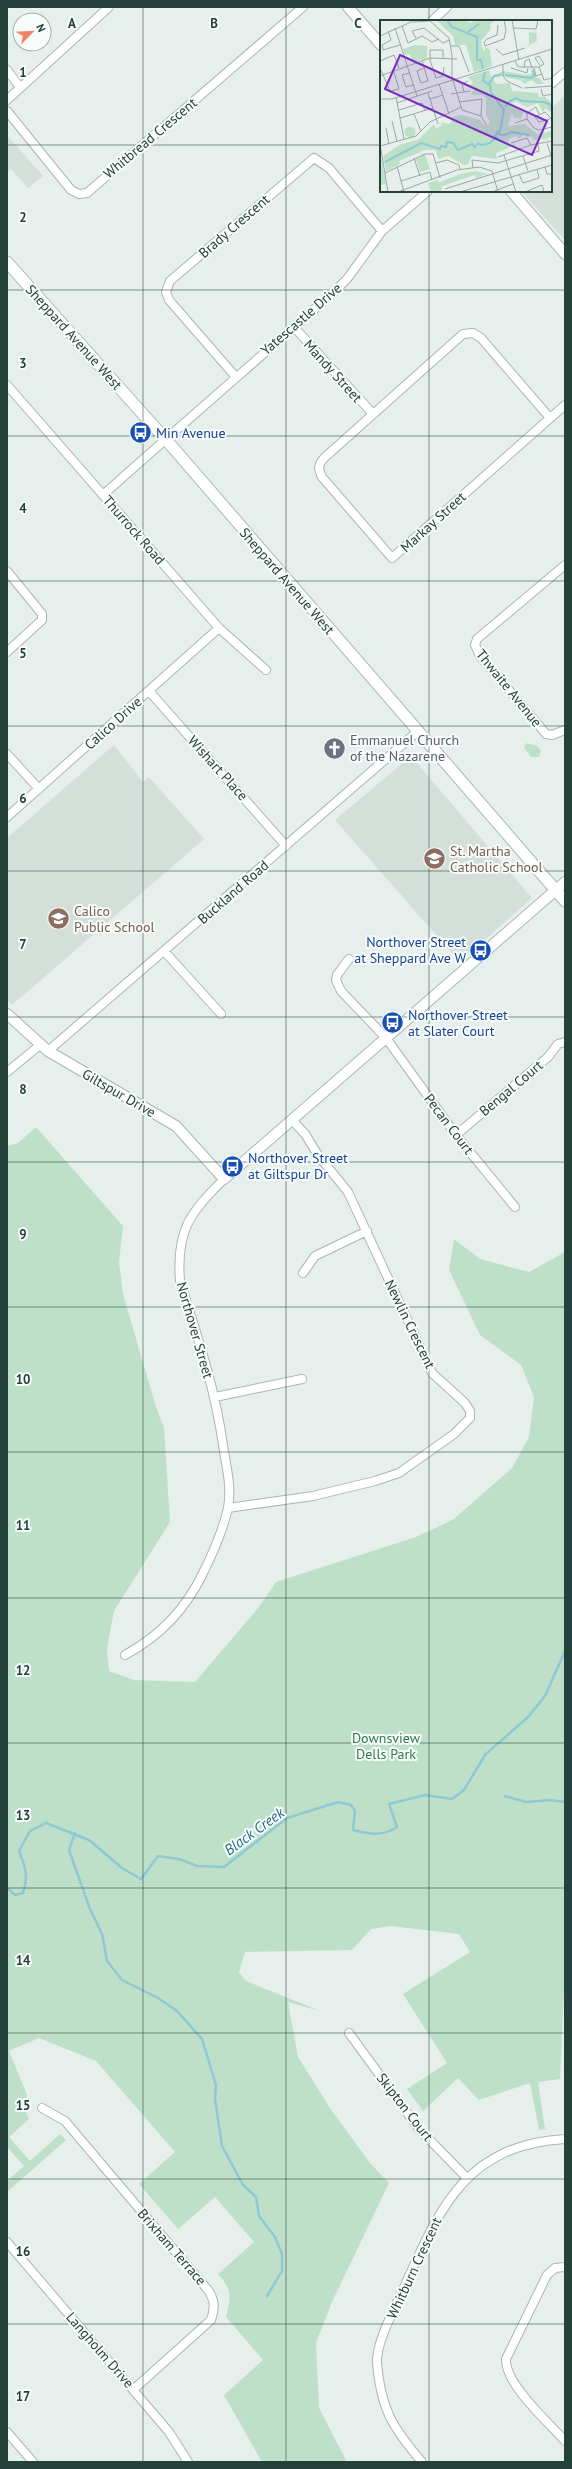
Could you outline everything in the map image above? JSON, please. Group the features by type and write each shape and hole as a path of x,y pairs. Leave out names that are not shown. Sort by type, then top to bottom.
{"main road":[{"name":"Sheppard Avenue West","path":"7,262 167,441 417,732 565,901"}],"street":[{"path":"7,100 109,7"},
{"name":"Whitbread Crescent","path":"7,111 71,190 79,194 87,193 303,7"},
{"path":"348,7 380,44"},
{"path":"433,20 447,7"},
{"path":"7,70 20,87"},
{"path":"552,83 565,72"},
{"name":"Brady Crescent","path":"235,376 169,300 166,292 170,282 314,158 319,159 329,168 382,231"},
{"name":"Yatescastle Drive","path":"167,441 235,376 294,327 347,279 382,231 427,192"},
{"path":"512,192 565,254"},
{"name":"Mandy Street","path":"294,327 373,414"},
{"path":"373,414 463,334 473,333 488,346 550,418"},
{"name":"Thurrock Road","path":"7,385 218,628 266,670"},
{"name":"Markay Street","path":"373,414 324,458 318,466 322,477 392,558 565,405"},
{"path":"103,495 167,441"},
{"name":"Thwaite Avenue","path":"565,565 477,639 475,645 480,656 546,734 552,735 565,730"},
{"path":"7,571 42,614 42,620 7,652"},
{"name":"Calico Drive","path":"7,817 218,628"},
{"name":"Wishart Place","path":"149,691 286,846"},
{"name":"Buckland Road","path":"48,1051 165,952 417,732"},
{"path":"7,754 39,789"},
{"name":"Northover Street","path":"125,1655 150,1640 167,1625 192,1594 215,1546 228,1508 230,1486 215,1397 180,1281 179,1258 185,1228 192,1214 224,1179 293,1121 565,882"},
{"path":"165,952 221,1014"},
{"name":"Pecan Court","path":"349,959 337,975 336,980 340,991 386,1038 456,1135 515,1207"},
{"name":"Giltspur Drive","path":"7,1014 48,1051 176,1126 224,1179"},
{"name":"Bengal Court","path":"456,1135 548,1057 558,1044 565,1042"},
{"path":"7,1072 40,1045"},
{"name":"Newlin Crescent","path":"228,1508 313,1496 375,1481 399,1473 454,1434 470,1418 470,1411 465,1403 432,1373 348,1192 318,1155 305,1134 293,1121"},
{"path":"303,1273 316,1256 367,1231"},
{"path":"215,1397 302,1379"},
{"name":"Skipton Court","path":"349,2033 419,2128 466,2177"},
{"name":"Brixham Terrace","path":"42,2108 65,2121 208,2290 213,2299 215,2311 211,2320 134,2390"},
{"name":"Whitburn Crescent","path":"422,2462 387,2415 382,2400 377,2361 385,2332 439,2213 466,2177 494,2159 524,2146 565,2139"},
{"name":"Langholm Drive","path":"7,2242 169,2432 188,2462"},
{"path":"565,2267 555,2268 547,2275 506,2359 506,2368 519,2390 565,2441"},
{"path":"7,2432 33,2462"}],"shaded area":[{"path":"565,96 565,240 522,192 552,192 552,107"},
{"path":"7,135 43,176 28,188 11,169 7,173"},
{"name":"Calico Public School","path":"114,745 143,782 149,777 204,839 12,1005 7,1000 7,838"},
{"name":"St. Martha Catholic School","path":"411,756 532,898 460,962 335,820"}],"green space":[{"path":"527,743 537,746 541,751 539,757 531,757 524,747"},
{"name":"Downsview Dells Park","path":"36,1127 123,1226 119,1262 123,1294 156,1407 164,1428 170,1522 114,1611 107,1649 109,1671 134,1680 195,1682 259,1607 276,1582 416,1537 454,1519 512,1468 529,1437 534,1397 521,1365 480,1335 449,1270 454,1239 480,1259 529,1272 565,1252 565,1969 560,2079 538,2082 545,2129 539,2130 530,2083 479,2100 458,2078 423,2111 407,2089 447,2063 403,1994 470,1952 459,1934 391,1926 371,1929 352,1950 245,1952 239,1972 246,1981 320,2011 288,2002 298,2057 330,2108 370,2163 389,2183 332,2302 316,2343 319,2408 347,2462 262,2462 224,2395 263,2360 226,2317 230,2294 223,2280 218,2274 254,2242 215,2197 178,2229 139,2184 175,2152 96,2061 39,2038 9,2051 27,2095 24,2108 29,2119 9,2137 30,2161 60,2134 66,2140 7,2192 7,2181 24,2166 7,2147 7,1146 18,1143"}],"waterway":[{"name":"Black Creek","path":"7,1888 15,1895 23,1893 26,1882 26,1872 19,1851 30,1831 46,1823 89,1840 122,1868 141,1879 158,1856 179,1859 197,1866 224,1867 287,1818 338,1802 351,1805 355,1811 353,1830 375,1834 391,1830 397,1827 389,1804 425,1795 452,1799 464,1790 485,1755 528,1717 545,1696 565,1651"},
{"path":"505,1796 526,1802 550,1800 565,1802"},
{"path":"75,1833 69,1850 90,1909 102,1934 107,1961 122,1980 158,1998 177,2011 202,2039 216,2085 215,2099 222,2146 243,2185 256,2197 259,2216 275,2237 282,2254 282,2271 267,2296"}],"place":[{"name":"Min Avenue","path":"140,433"},
{"name":"Emmanuel Church of the Nazarene","path":"335,748"},
{"name":"St. Martha Catholic School","path":"434,859"},
{"name":"Calico Public School","path":"59,919"},
{"name":"Northover Street at Sheppard Ave W","path":"481,950"},
{"name":"Northover Street at Slater Court","path":"393,1023"},
{"name":"Northover Street at Giltspur Dr","path":"232,1166"}]}
